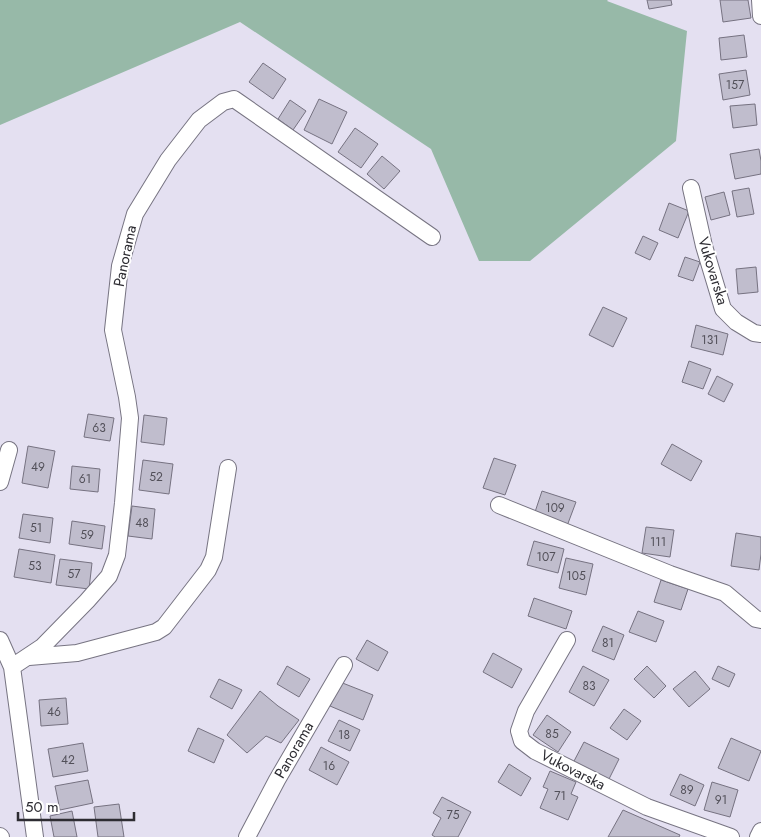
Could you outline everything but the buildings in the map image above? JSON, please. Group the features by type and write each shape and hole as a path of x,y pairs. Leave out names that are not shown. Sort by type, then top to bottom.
{"street":[{"path":"760,0 761,16"},
{"name":"Panorama","path":"12,667 42,648 87,602 109,576 117,555 130,418 114,330 120,266 135,214 168,160 199,120 223,102 234,99 432,237"},
{"name":"Vukovarska","path":"691,188 704,246 723,309 736,322 754,333 761,334"},
{"path":"0,482 9,450"},
{"name":"Panorama","path":"28,657 77,653 156,632 164,627 208,570 214,557 228,468"},
{"path":"499,505 670,574 726,593 756,619 761,620"},
{"path":"0,640 12,667 34,837"},
{"name":"Vukovarska","path":"567,640 526,711 519,731 522,741 542,755 647,807 731,837"},
{"name":"Panorama","path":"246,837 344,665"},
{"path":"758,837 761,831"}],"green space":[{"path":"0,0 608,0 687,31 676,141 530,261 479,261 431,149 240,22 0,125"}]}
